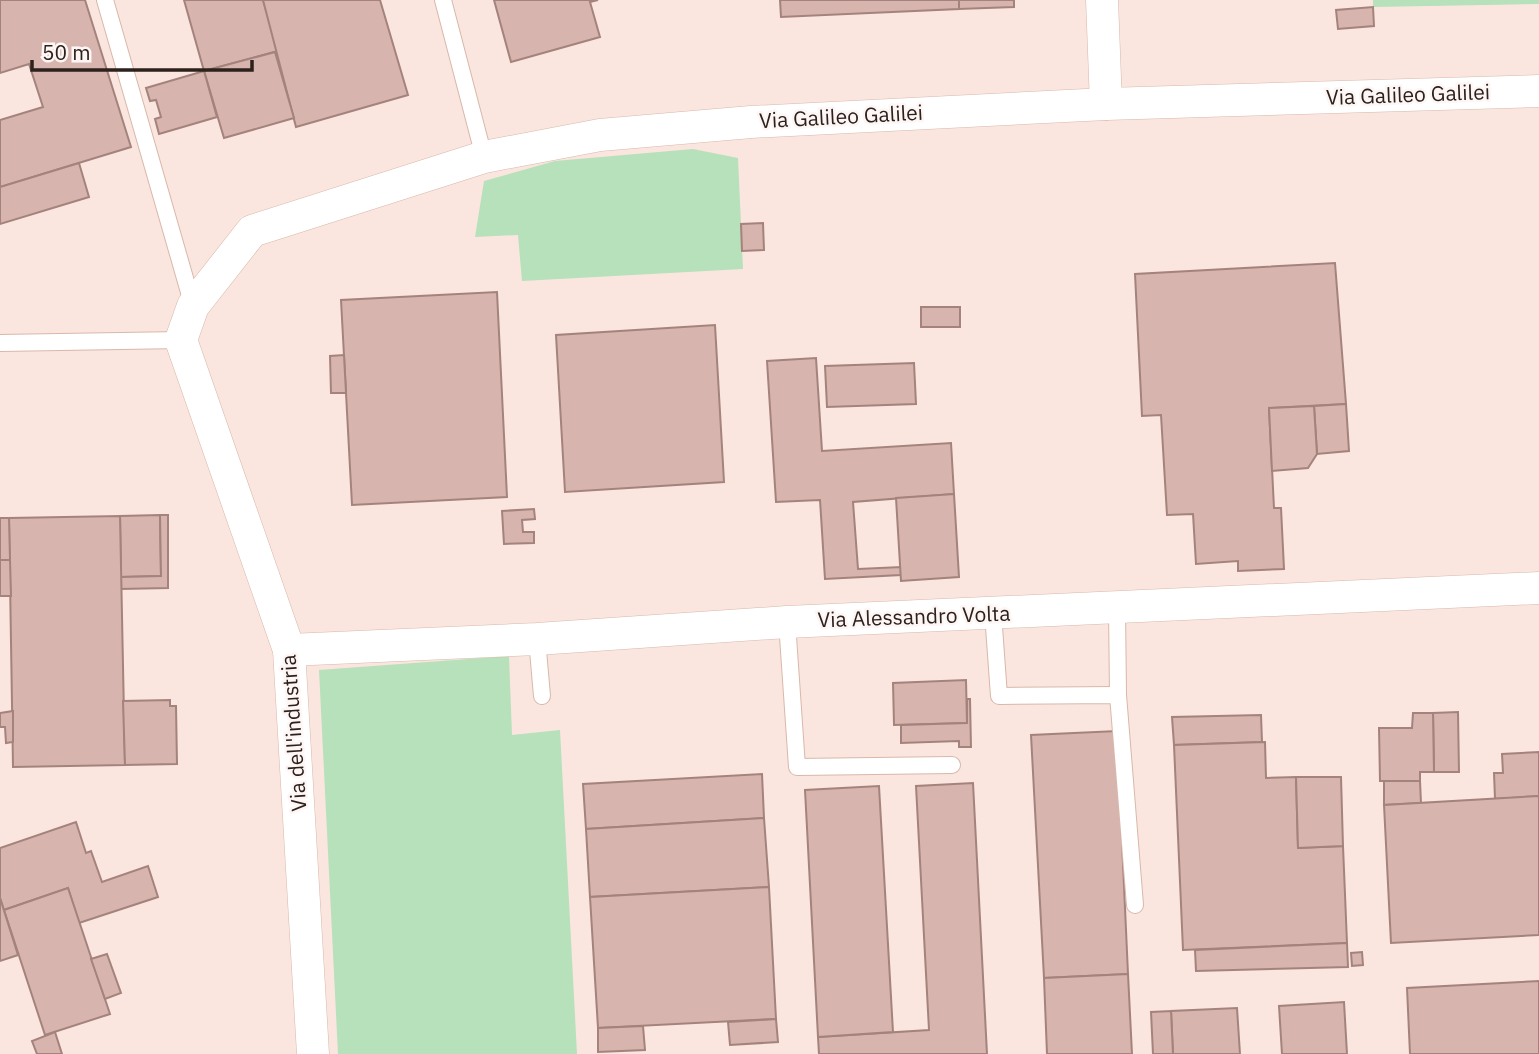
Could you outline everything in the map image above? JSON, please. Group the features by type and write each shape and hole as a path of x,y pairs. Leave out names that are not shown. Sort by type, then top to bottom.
{"street":[{"path":"1102,0 1107,104"},
{"name":"Via Galileo Galilei","path":"193,306 252,231 484,157 600,135 751,122 1107,104 1539,91"},
{"path":"181,341 193,306"},
{"name":"Via dell'industria","path":"181,341 289,650 313,1054"},
{"name":"Via Alessandro Volta","path":"289,650 537,639 786,622 1539,588"}],"lane":[{"path":"105,0 193,306"},
{"path":"443,0 484,157"},
{"path":"0,343 181,341"},
{"path":"1117,608 1118,695 1135,905"},
{"path":"993,613 999,696 1118,695"},
{"path":"786,622 797,766 952,765"},
{"path":"537,639 542,696"}],"green space":[{"path":"1373,0 1539,0 1539,4 1373,7"},
{"path":"693,149 738,158 743,269 522,281 518,235 475,237 484,181 555,161"},
{"path":"509,656 512,735 560,730 577,1054 338,1054 319,670"}],"building":[{"path":"0,0 85,0 131,147 0,187 0,120 43,107 29,64 0,73"},
{"path":"184,0 263,0 278,51 204,71"},
{"path":"263,0 380,0 408,95 296,127"},
{"path":"494,0 598,0 590,2 600,37 511,62"},
{"path":"780,0 959,0 959,9 781,17"},
{"path":"959,0 1014,0 1014,7 959,9"},
{"path":"1373,7 1374,26 1338,29 1336,10"},
{"path":"275,52 294,118 224,138 204,71"},
{"path":"204,71 217,117 159,134 155,119 161,117 156,100 150,101 146,88"},
{"path":"79,163 89,197 0,224 0,187"},
{"path":"763,223 764,250 742,251 741,224"},
{"path":"1335,263 1346,404 1269,408 1274,508 1281,508 1284,569 1238,571 1238,561 1196,564 1193,514 1167,515 1161,415 1142,416 1135,274"},
{"path":"497,292 507,497 352,505 341,300"},
{"path":"921,307 960,307 960,327 921,327"},
{"path":"715,325 724,482 565,492 556,335"},
{"path":"344,355 346,393 331,393 330,356"},
{"path":"816,358 822,451 951,443 954,494 853,502 858,569 901,567 901,575 825,579 820,500 776,502 767,361"},
{"path":"914,363 916,404 827,407 825,366"},
{"path":"1346,404 1349,451 1317,454 1314,406"},
{"path":"1314,406 1317,454 1308,468 1272,471 1269,408"},
{"path":"954,494 959,577 901,581 896,498"},
{"path":"534,509 535,519 522,520 523,532 534,532 534,543 504,544 502,511"},
{"path":"160,515 161,576 121,577 120,516"},
{"path":"160,515 168,515 168,588 121,589 121,577 161,576"},
{"path":"120,516 125,765 13,767 9,518"},
{"path":"0,518 9,518 10,560 0,560"},
{"path":"0,560 10,560 11,596 0,596"},
{"path":"966,680 967,723 894,725 893,683"},
{"path":"967,699 970,699 971,747 959,747 959,741 901,743 901,725 967,723"},
{"path":"170,700 170,706 176,706 177,764 125,765 123,701"},
{"path":"13,711 13,742 6,743 5,727 0,727 0,713"},
{"path":"1458,712 1459,772 1434,772 1433,713"},
{"path":"1413,713 1433,713 1434,772 1420,772 1420,781 1380,781 1379,728 1412,728"},
{"path":"1261,715 1262,742 1174,745 1172,717"},
{"path":"1117,731 1128,974 1044,978 1031,735"},
{"path":"1265,742 1266,778 1296,777 1298,848 1343,846 1347,943 1183,950 1174,745"},
{"path":"1539,752 1539,796 1495,799 1494,773 1503,773 1502,754"},
{"path":"762,774 764,818 586,829 583,784"},
{"path":"1296,777 1341,777 1343,846 1298,848"},
{"path":"1384,781 1420,781 1421,803 1384,805"},
{"path":"973,783 987,1054 819,1054 818,1037 929,1030 916,786"},
{"path":"879,786 893,1032 818,1037 805,790"},
{"path":"1539,796 1539,935 1391,943 1384,805"},
{"path":"764,818 769,887 590,897 586,829"},
{"path":"76,822 86,853 91,851 102,882 148,866 158,897 79,923 68,888 4,910 0,898 0,848"},
{"path":"769,887 776,1019 598,1028 590,897"},
{"path":"68,888 110,1014 45,1035 4,910"},
{"path":"0,898 18,955 0,961"},
{"path":"1347,943 1348,967 1196,971 1195,950"},
{"path":"1362,952 1363,965 1352,966 1351,953"},
{"path":"107,954 121,993 105,999 91,959"},
{"path":"1128,974 1132,1054 1047,1054 1044,978"},
{"path":"1539,981 1539,1054 1410,1054 1407,988"},
{"path":"1344,1002 1347,1054 1282,1054 1279,1006"},
{"path":"1237,1008 1240,1054 1173,1054 1171,1011"},
{"path":"1171,1011 1173,1054 1153,1054 1151,1012"},
{"path":"776,1019 778,1042 730,1045 728,1022"},
{"path":"643,1026 645,1050 598,1052 598,1028"},
{"path":"55,1032 62,1054 37,1054 32,1041"}]}
